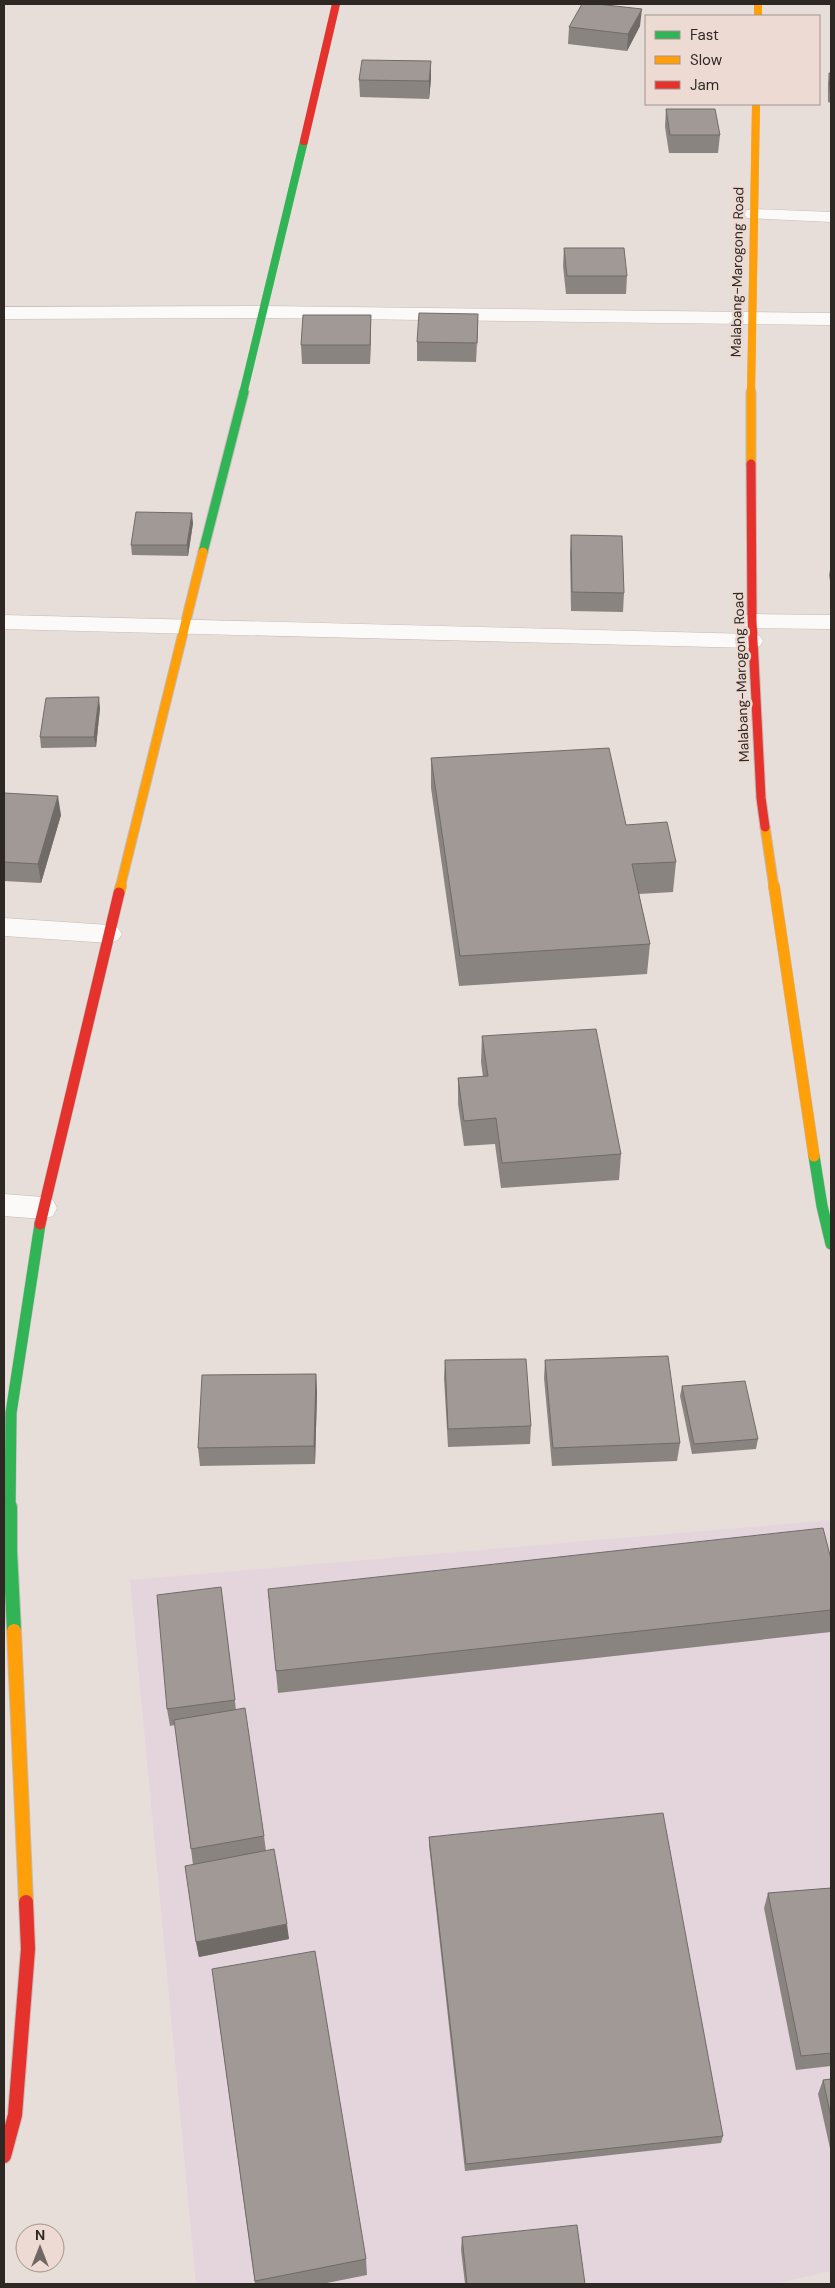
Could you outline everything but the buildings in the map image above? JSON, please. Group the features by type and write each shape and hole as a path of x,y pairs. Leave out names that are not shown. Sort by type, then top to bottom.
{"street":[{"path":"4,2156 15,2115 28,1949 10,1551 11,1413 43,1208 184,626 264,312 336,4"},
{"name":"Malabang-Marogong Road","path":"756,105 751,318 752,631 761,798 822,1206 831,1244"},
{"path":"753,214 831,217"},
{"path":"4,313 264,312 831,319"},
{"path":"4,622 184,626 752,631 831,622"},
{"path":"4,927 110,934"},
{"path":"4,1205 43,1208"}],"shaded area":[{"path":"831,1520 831,2271 775,2284 196,2284 130,1580"}],"traffic: fast":[{"path":"203,552 264,312 304,141"},
{"path":"814,1156 822,1206 831,1244"},
{"path":"14,1631 10,1551 11,1413 40,1224"}],"traffic: slow":[{"path":"758,4 758,15"},
{"path":"751,464 751,318 756,105"},
{"path":"119,893 203,552"},
{"path":"765,827 814,1156"},
{"path":"14,1631 26,1902"}],"traffic: jam":[{"path":"304,141 336,4"},
{"path":"751,464 752,621 761,798 765,827"},
{"path":"40,1224 119,893"},
{"path":"4,2156 15,2115 28,1949 26,1902"}]}
